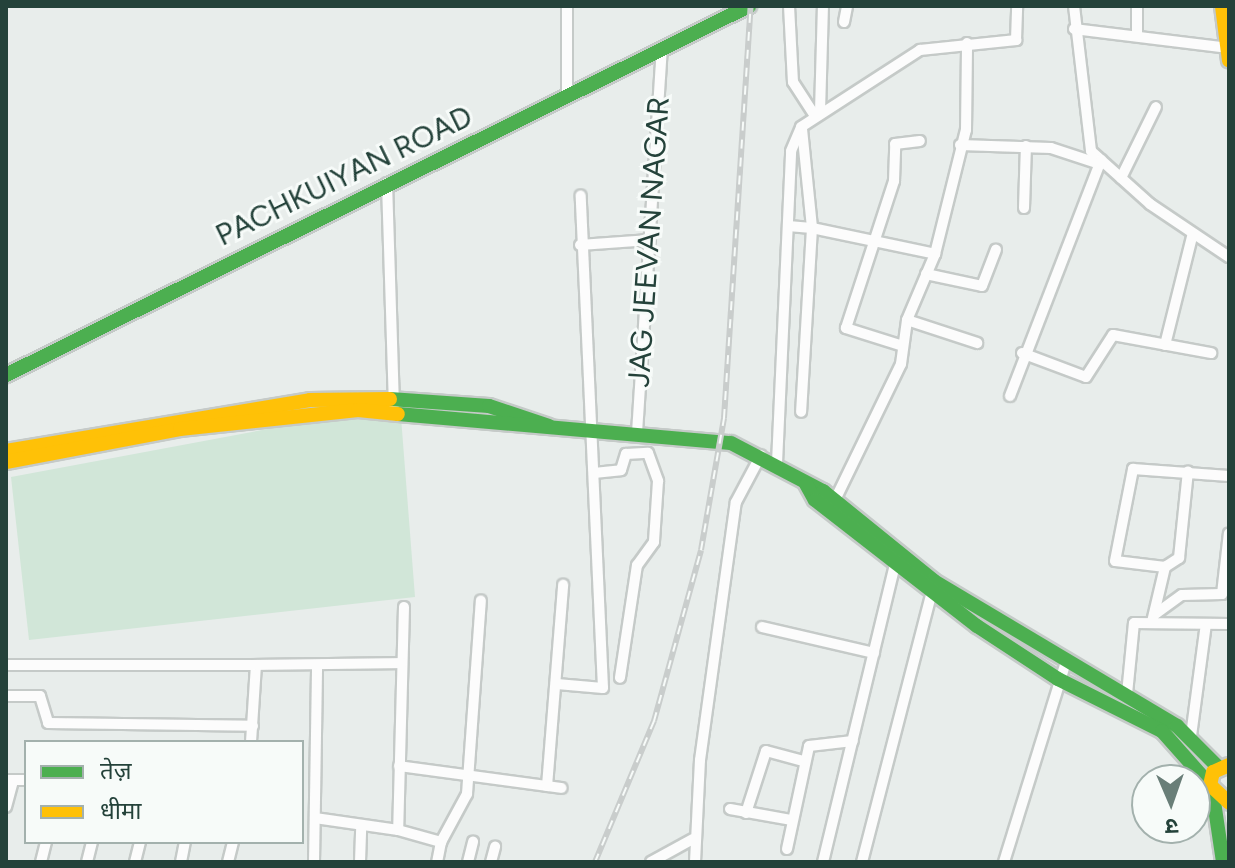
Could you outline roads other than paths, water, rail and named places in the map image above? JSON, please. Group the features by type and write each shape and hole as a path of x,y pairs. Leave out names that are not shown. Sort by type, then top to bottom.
{"main road":[{"name":"PACHKUIYAN ROAD","path":"6,375 387,183 662,51 707,28 728,11 749,6"},
{"path":"1222,6 1228,52"},
{"path":"6,451 285,409 394,404 489,406 551,428 731,443 777,463 835,500 899,550 932,588 1058,679 1162,731 1189,764"},
{"path":"6,462 105,438"},
{"path":"806,484 815,500 895,566 1127,694 1191,736 1224,766 1211,790 1223,862"},
{"path":"1211,790 1229,803"}],"street":[{"path":"567,6 567,95"},
{"path":"789,6 793,82 817,114"},
{"path":"817,114 823,6"},
{"path":"844,22 847,6"},
{"path":"777,463 791,151 801,127 916,52 967,43 1016,40 1017,6"},
{"path":"1010,396 1022,353 1099,162 1084,130 1074,6"},
{"path":"1137,6 1137,34"},
{"path":"1074,29 1137,34 1228,52"},
{"path":"835,500 903,346 907,320 935,254 960,145 967,43"},
{"name":"JAG JEEVAN NAGAR","path":"637,433 662,51"},
{"path":"1121,178 1156,107"},
{"path":"801,127 812,228 801,412"},
{"path":"903,346 847,330 872,241 894,181 895,144 920,141"},
{"path":"960,145 1026,146 1099,162 1229,257"},
{"path":"1024,208 1026,146"},
{"path":"387,183 394,404"},
{"path":"557,684 602,689 593,432 580,245 581,195"},
{"path":"788,226 812,228 935,254"},
{"path":"1165,345 1193,233"},
{"path":"580,245 650,240"},
{"path":"926,274 982,286 996,250"},
{"path":"907,320 977,343"},
{"path":"1022,353 1086,377 1113,335 1211,353"},
{"path":"594,473 621,470 628,453 648,453 658,481 654,542 637,565 620,678"},
{"path":"695,862 693,839 736,502 761,455"},
{"path":"1188,471 1179,558 1165,567 1115,561 1127,485 1137,466 1188,471 1229,476"},
{"path":"1127,694 1133,625 1153,618 1182,595 1222,594 1229,533"},
{"path":"823,862 899,550"},
{"path":"1153,618 1165,567"},
{"path":"547,786 563,585"},
{"path":"862,862 932,588"},
{"path":"437,862 441,842 470,775 481,601"},
{"path":"398,830 404,607"},
{"path":"1153,618 1229,624"},
{"path":"1191,736 1206,624"},
{"path":"762,627 874,653"},
{"path":"1004,862 1058,679 1066,662"},
{"path":"6,665 256,665 317,668 402,663"},
{"path":"251,740 256,665"},
{"path":"314,862 317,668"},
{"path":"6,696 40,696 45,722 253,726"},
{"path":"787,849 804,761 812,743 853,741"},
{"path":"746,813 766,751 804,761"},
{"path":"399,766 562,788"},
{"path":"6,807 9,780"},
{"path":"730,809 792,820"},
{"path":"315,818 398,830 441,842"},
{"path":"360,862 361,825"},
{"path":"651,862 693,839"},
{"path":"468,862 473,842"},
{"path":"491,862 495,847"}],"railway":[{"path":"595,862 654,721 701,550 724,418 751,6"}]}
